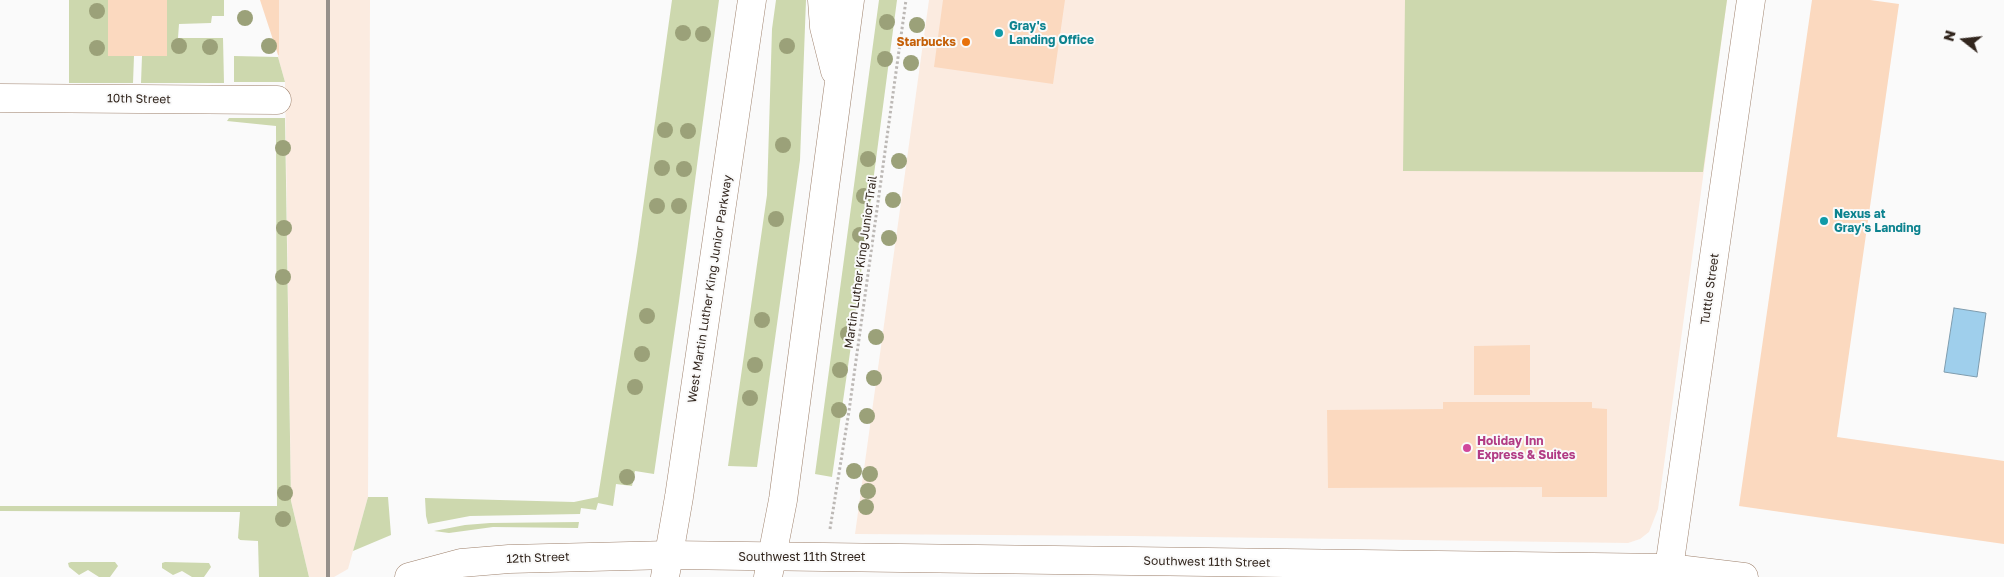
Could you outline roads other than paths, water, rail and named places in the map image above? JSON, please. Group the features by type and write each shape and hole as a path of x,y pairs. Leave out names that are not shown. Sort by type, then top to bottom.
{"street":[{"name":"West Martin Luther King Junior Parkway","path":"667,566 752,0"},
{"path":"822,0 824,27 838,84"},
{"path":"771,567 783,500 850,0"},
{"name":"Tuttle Street","path":"1668,572 1751,0"},
{"name":"10th Street","path":"0,98 277,100"},
{"name":"12th Street","path":"409,577 461,563 509,559 667,566"},
{"name":"Southwest 11th Street","path":"667,566 1668,572 1744,577"}],"water":[{"path":"1954,308 1986,313 1977,377 1944,372"}],"railway":[{"path":"328,0 328,577"}],"place":[{"name":"Gray's Landing Office","path":"999,33"},
{"name":"Starbucks","path":"966,42"},
{"name":"Nexus at Gray's Landing","path":"1824,221"},
{"name":"Holiday Inn Express & Suites","path":"1467,448"}]}
